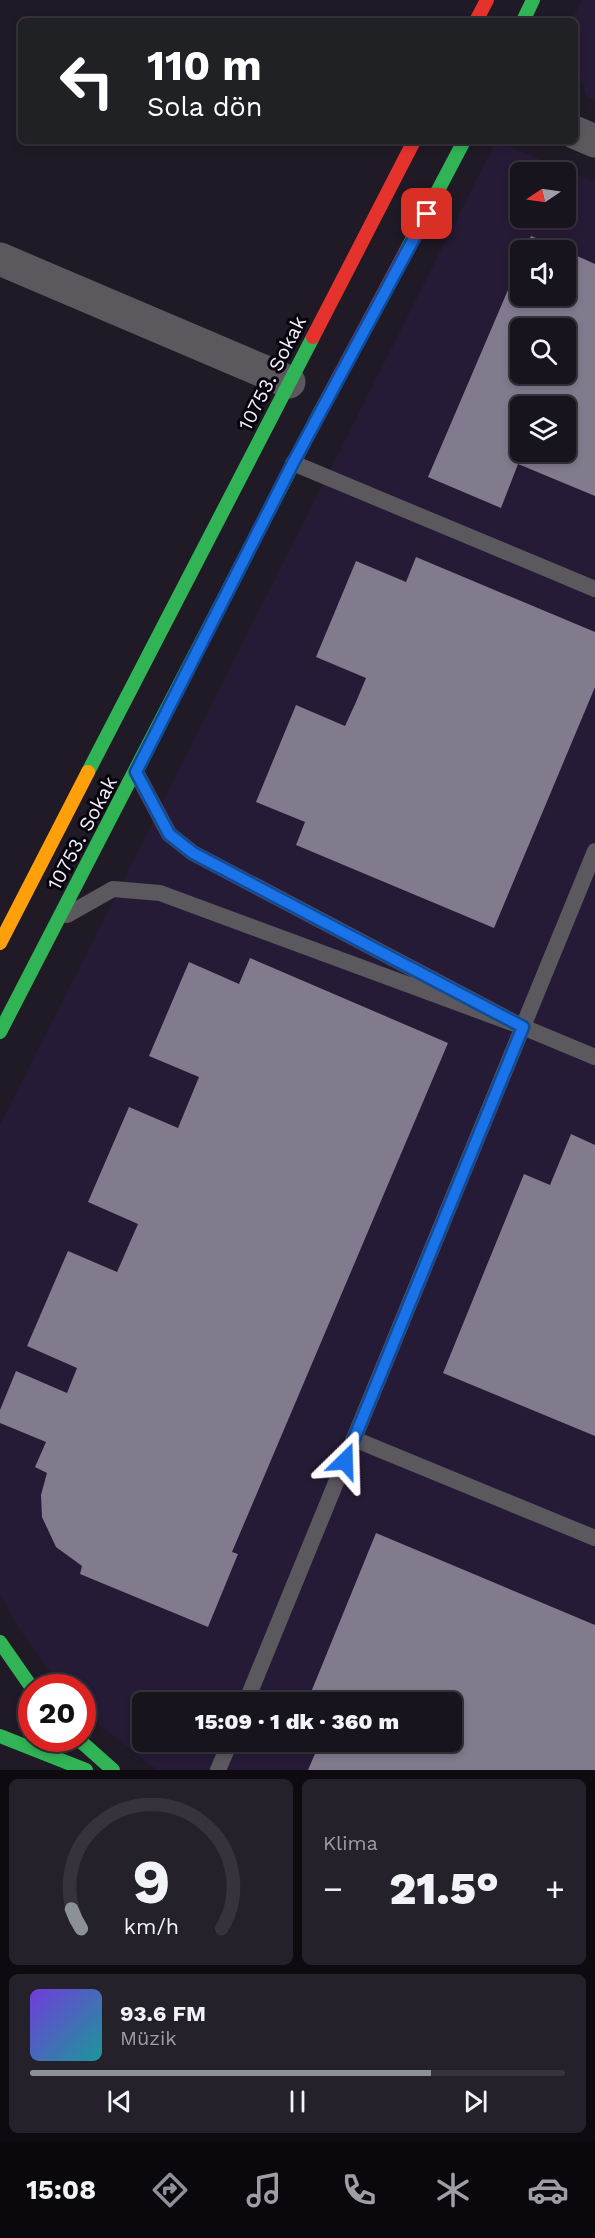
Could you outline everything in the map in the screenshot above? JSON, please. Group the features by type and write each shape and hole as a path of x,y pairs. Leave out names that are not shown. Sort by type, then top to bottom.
{"street":[{"path":"478,18 487,0"},
{"path":"524,18 533,0"},
{"path":"578,134 595,141"},
{"name":"10753. Sokak","path":"0,943 412,144"},
{"name":"10753. Sokak","path":"0,1032 136,772 293,463 462,144"},
{"path":"0,259 289,382"},
{"path":"0,1642 22,1674"},
{"path":"0,1736 86,1770"},
{"path":"93,1752 113,1770"}],"lane":[{"path":"293,463 595,589"},
{"path":"136,772 169,834 193,853 523,1027"},
{"path":"250,1692 595,851"},
{"path":"58,920 113,889 160,893 523,1027 595,1057"},
{"path":"354,1439 595,1538"},
{"path":"218,1770 226,1752"}],"shaded area":[{"path":"582,0 595,0 595,100 586,96 578,68 578,18 573,18"},
{"path":"494,144 503,144 547,162 510,162 510,228 576,228 576,174 595,182 595,1770 157,1770 134,1752 462,1752 462,1692 132,1692 132,1750 96,1722 96,1674 52,1674 20,1630 0,1595 0,1125"}],"building":[{"path":"531,236 541,240 529,240"},
{"path":"576,255 595,264 595,496 518,464 501,508 428,477 510,285 510,306 576,306"},
{"path":"416,557 595,632 595,687 494,928 296,845 305,822 256,802 296,705 345,726 366,678 316,657 356,561 406,582"},
{"path":"250,958 448,1043 232,1552 238,1554 208,1627 80,1574 82,1566 56,1547 42,1517 41,1495 47,1473 35,1467 46,1442 0,1423 0,1410 16,1371 67,1393 77,1368 27,1346 68,1251 117,1272 138,1224 88,1202 129,1107 178,1128 199,1077 149,1056 189,962 239,984"},
{"path":"571,1134 595,1145 595,1436 443,1373 524,1174 550,1185"},
{"path":"376,1533 595,1625 595,1770 308,1770 316,1752 462,1752 462,1692 311,1692"}],"traffic: fast":[{"path":"524,18 533,0"},
{"path":"406,251 462,144"},
{"path":"88,772 313,337"},
{"path":"0,1032 321,410"},
{"path":"0,1642 22,1674"},
{"path":"0,1736 86,1770"},
{"path":"93,1752 113,1770"}],"traffic: slow":[{"path":"0,943 88,772"}],"traffic: jam":[{"path":"478,18 487,0"},
{"path":"313,337 412,144"},
{"path":"321,410 406,251"}],"route":[{"path":"345,1461 523,1027 193,853 169,834 136,772 293,463 427,214"}]}
